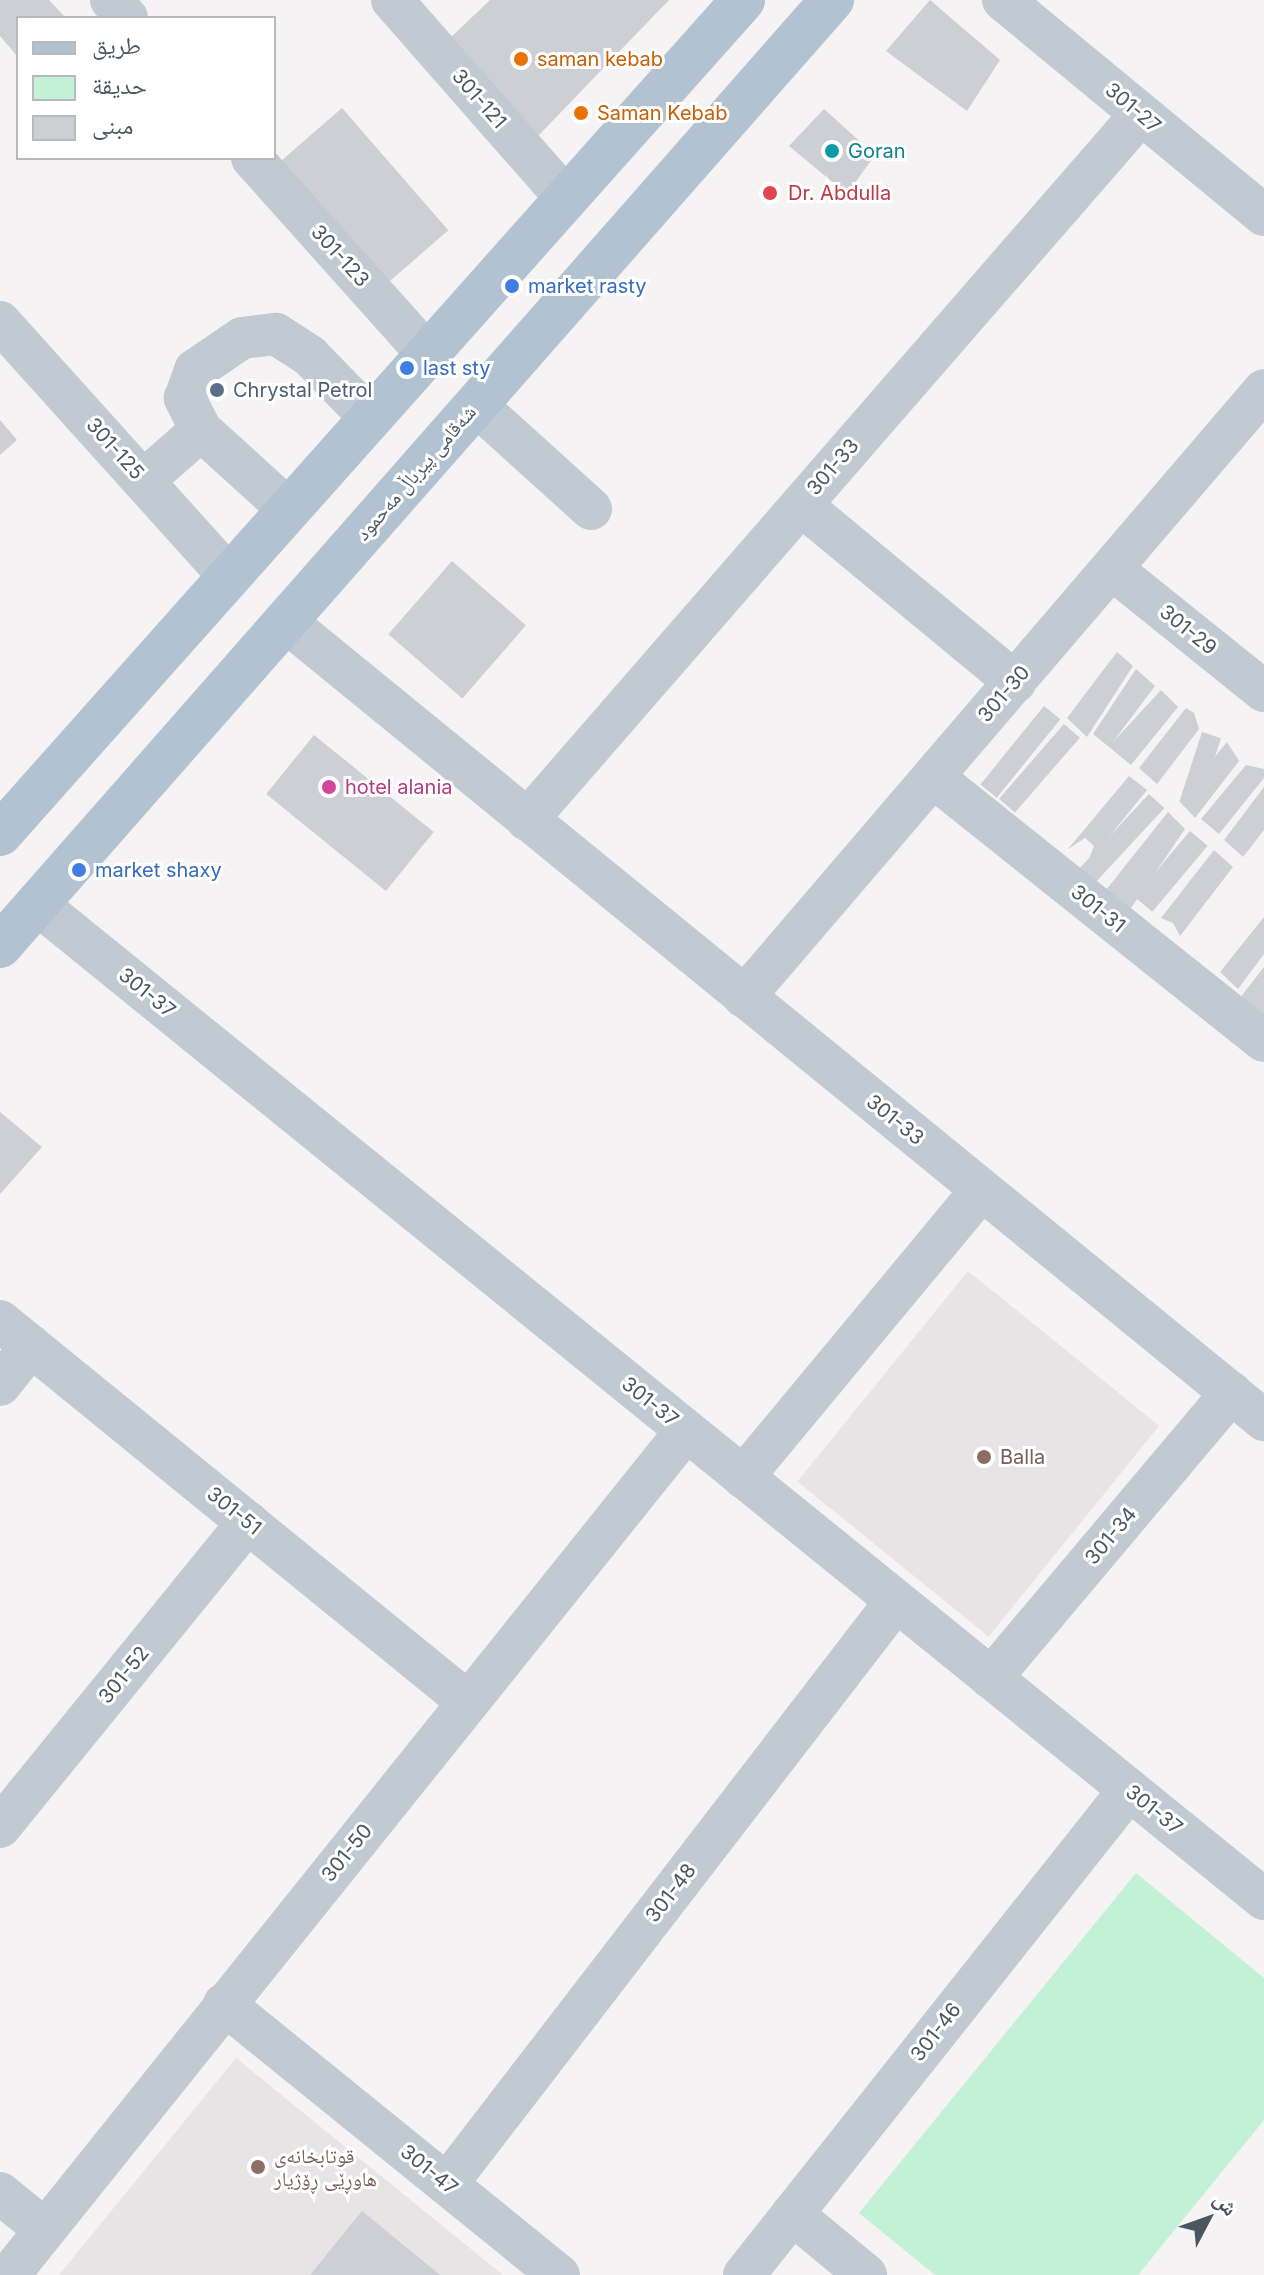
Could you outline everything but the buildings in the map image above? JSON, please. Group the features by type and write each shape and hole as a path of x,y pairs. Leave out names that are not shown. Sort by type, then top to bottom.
{"main road":[{"path":"5,817 289,510 743,0"},
{"name":"شەقامی پیرباڵ مەحمود","path":"0,946 832,0"},
{"path":"499,273 551,320"}],"street":[{"path":"111,0 125,16"},
{"name":"301-121","path":"392,0 566,198"},
{"name":"301-27","path":"1003,0 1264,215"},
{"name":"301-33","path":"527,820 1140,115"},
{"name":"301-123","path":"254,160 427,354"},
{"name":"301-125","path":"0,322 229,576"},
{"path":"289,510 201,430 185,398 195,370 242,338 276,334 310,356 370,418"},
{"name":"301-30","path":"744,997 1264,390"},
{"path":"476,405 591,509"},
{"path":"143,481 201,430"},
{"path":"801,505 1015,682"},
{"name":"301-29","path":"1112,569 1264,691"},
{"name":"301-33","path":"285,621 1264,1420"},
{"name":"301-31","path":"933,777 1264,1041"},
{"name":"301-37","path":"37,904 1264,1899"},
{"path":"743,1477 981,1190"},
{"path":"0,1385 16,1333"},
{"name":"301-51","path":"16,1333 468,1702"},
{"name":"301-34","path":"991,1678 1231,1393"},
{"name":"301-50","path":"9,2275 686,1431"},
{"name":"301-52","path":"0,1827 248,1522"},
{"name":"301-48","path":"447,2184 896,1601"},
{"name":"301-46","path":"744,2275 1129,1790"},
{"name":"301-47","path":"224,2004 559,2275"},
{"path":"0,2193 45,2230"},
{"path":"792,2214 866,2275"}],"shaded area":[{"name":"Balla","path":"968,1271 1159,1426 989,1636 797,1482"},
{"name":"قوتابخانەی هاوڕێی ڕۆژیار","path":"236,2058 503,2275 59,2275"}],"green space":[{"path":"1136,1873 1264,1978 1264,2120 1138,2275 935,2275 859,2213"}],"place":[{"name":"saman kebab","path":"521,59"},
{"name":"Saman Kebab","path":"581,113"},
{"name":"Goran","path":"832,151"},
{"name":"Dr. Abdulla","path":"770,193"},
{"name":"market rasty","path":"512,286"},
{"name":"last sty","path":"407,368"},
{"name":"Chrystal Petrol","path":"217,390"},
{"name":"hotel alania","path":"329,787"},
{"name":"market shaxy","path":"79,870"},
{"name":"Balla","path":"984,1457"},
{"name":"قوتابخانەی هاوڕێی ڕۆژیار","path":"258,2167"}]}
